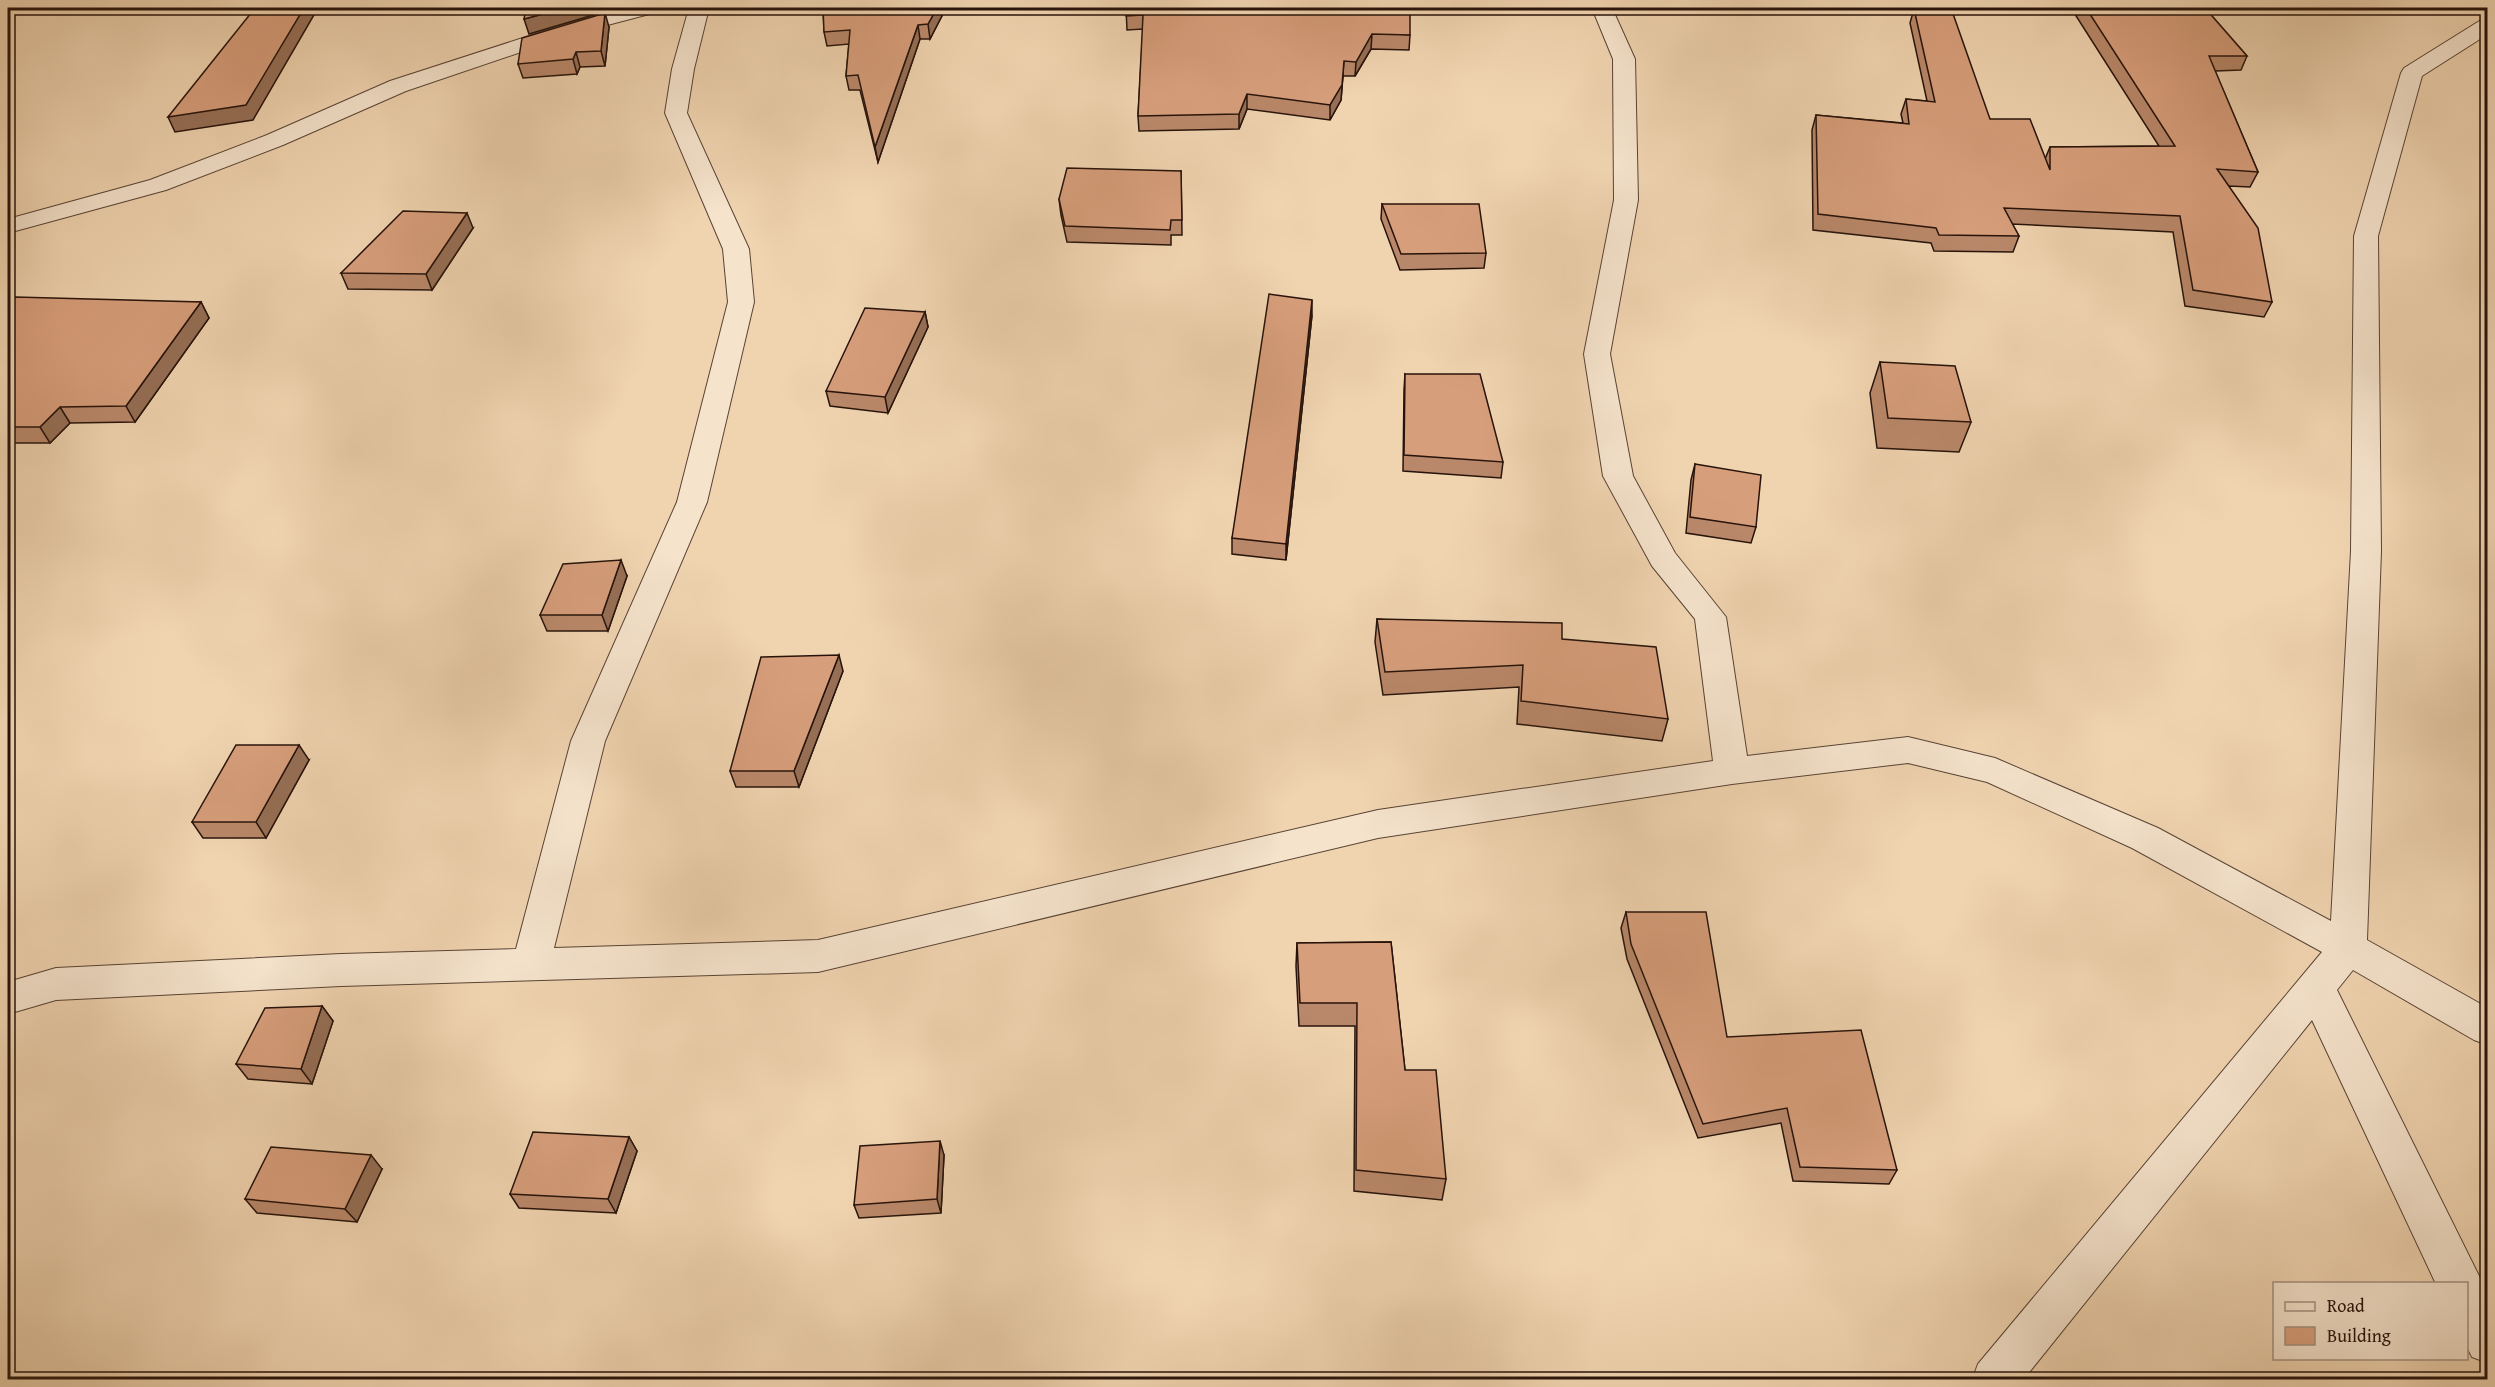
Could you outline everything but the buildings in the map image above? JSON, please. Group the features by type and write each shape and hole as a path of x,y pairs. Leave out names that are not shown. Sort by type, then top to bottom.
{"street":[{"path":"8,226 158,184 275,140 398,86 570,29 650,8"},
{"path":"531,964 588,741 692,502 741,302 736,249 676,113 683,69 699,8"},
{"path":"1602,8 1624,59 1626,200 1597,354 1618,476 1663,559 1710,617 1732,771"},
{"path":"1994,1380 2348,948 2366,550 2366,236 2412,72 2487,24"},
{"path":"8,998 56,984 341,969 818,956 1378,824 1732,771 1908,750 1995,771 2145,838 2348,948 2487,1028"},
{"path":"2316,987 2458,1282"},
{"path":"2468,1302 2487,1341"}]}
